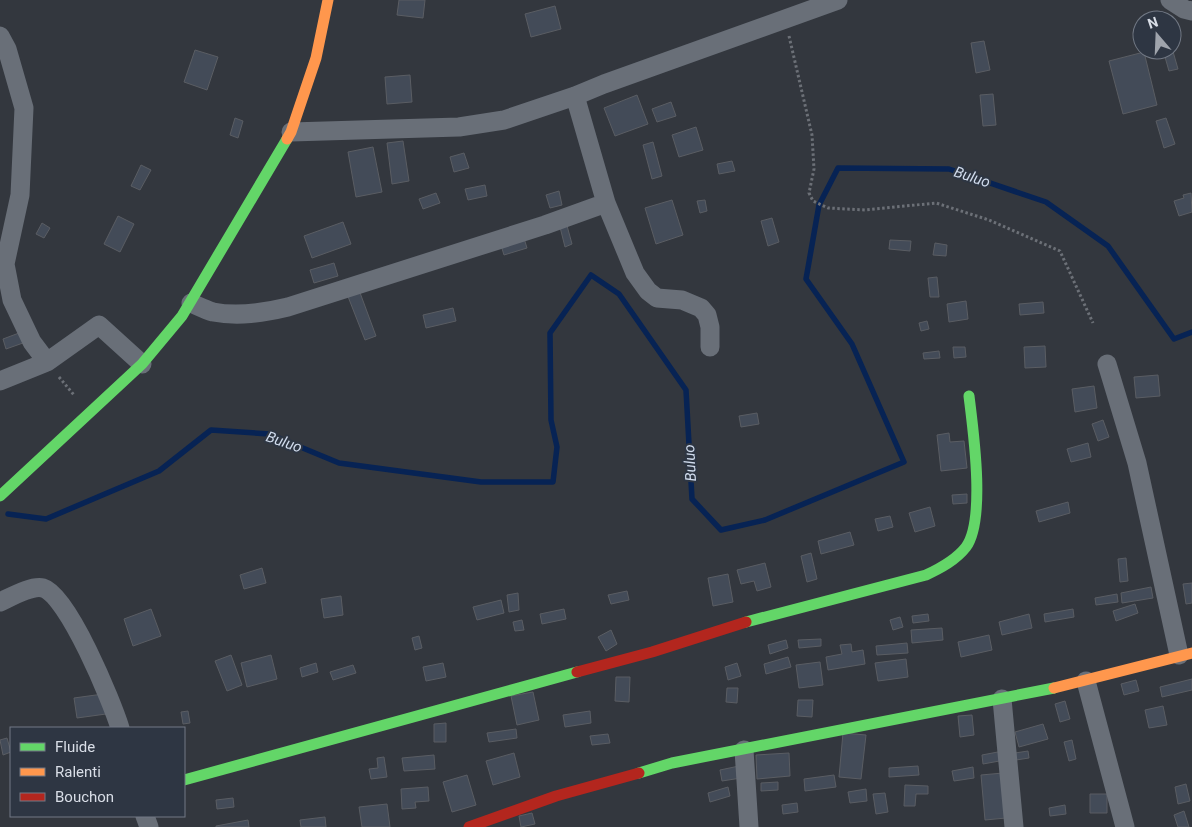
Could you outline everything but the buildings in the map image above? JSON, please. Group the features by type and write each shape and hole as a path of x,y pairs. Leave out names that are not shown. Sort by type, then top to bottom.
{"main road":[{"path":"0,496 142,364 191,303 291,132 316,58 328,0"},
{"path":"185,780 634,657 698,635 776,612 890,585 926,575 944,567 960,554 971,539 975,514 974,440 969,396"},
{"path":"469,827 509,820 604,781 672,763 1002,699 1086,681 1186,654"}],"street":[{"path":"291,132 459,127 504,120 838,0"},
{"path":"1170,0 1184,9 1192,11"},
{"path":"0,36 7,49 24,108 20,196 5,264 12,300 32,342 47,362"},
{"path":"575,96 606,203 640,281 657,298 682,300 701,308 707,315 710,327 710,347"},
{"path":"191,303 212,312 236,314 258,314 288,307 545,225 606,203"},
{"path":"0,381 47,362 99,325 142,364"},
{"path":"1107,364 1137,463 1186,654"},
{"path":"0,602 26,590 42,588 52,593 61,604 97,669 112,703 120,727"},
{"path":"1086,681 1125,827"},
{"path":"1002,699 1014,827"},
{"path":"744,750 749,827"}],"path":[{"path":"786,20 791,50 812,135 814,169 809,193 813,201 828,208 865,210 936,203 998,224 1060,251 1093,323"},
{"path":"47,362 89,413"}],"waterway":[{"name":"Buluo","path":"8,514 46,519 159,471 211,430 269,434 339,463 481,482 553,482 557,447 551,420 550,333 591,275 619,294 686,390 692,499 721,530 765,520 904,462 852,344 806,279 819,205 838,168 949,169 1046,202 1108,246 1174,339 1192,332"}],"traffic: fast":[{"path":"0,496 142,364 182,316 287,139"},
{"path":"746,622 926,575 948,563 962,552 972,534 977,496 975,451 969,396"},
{"path":"185,780 577,672"},
{"path":"639,773 672,763 1054,688"}],"traffic: slow":[{"path":"287,139 316,58 328,0"},
{"path":"1054,688 1192,653"}],"traffic: jam":[{"path":"577,672 652,652 746,622"},
{"path":"469,827 556,796 639,773"}]}
